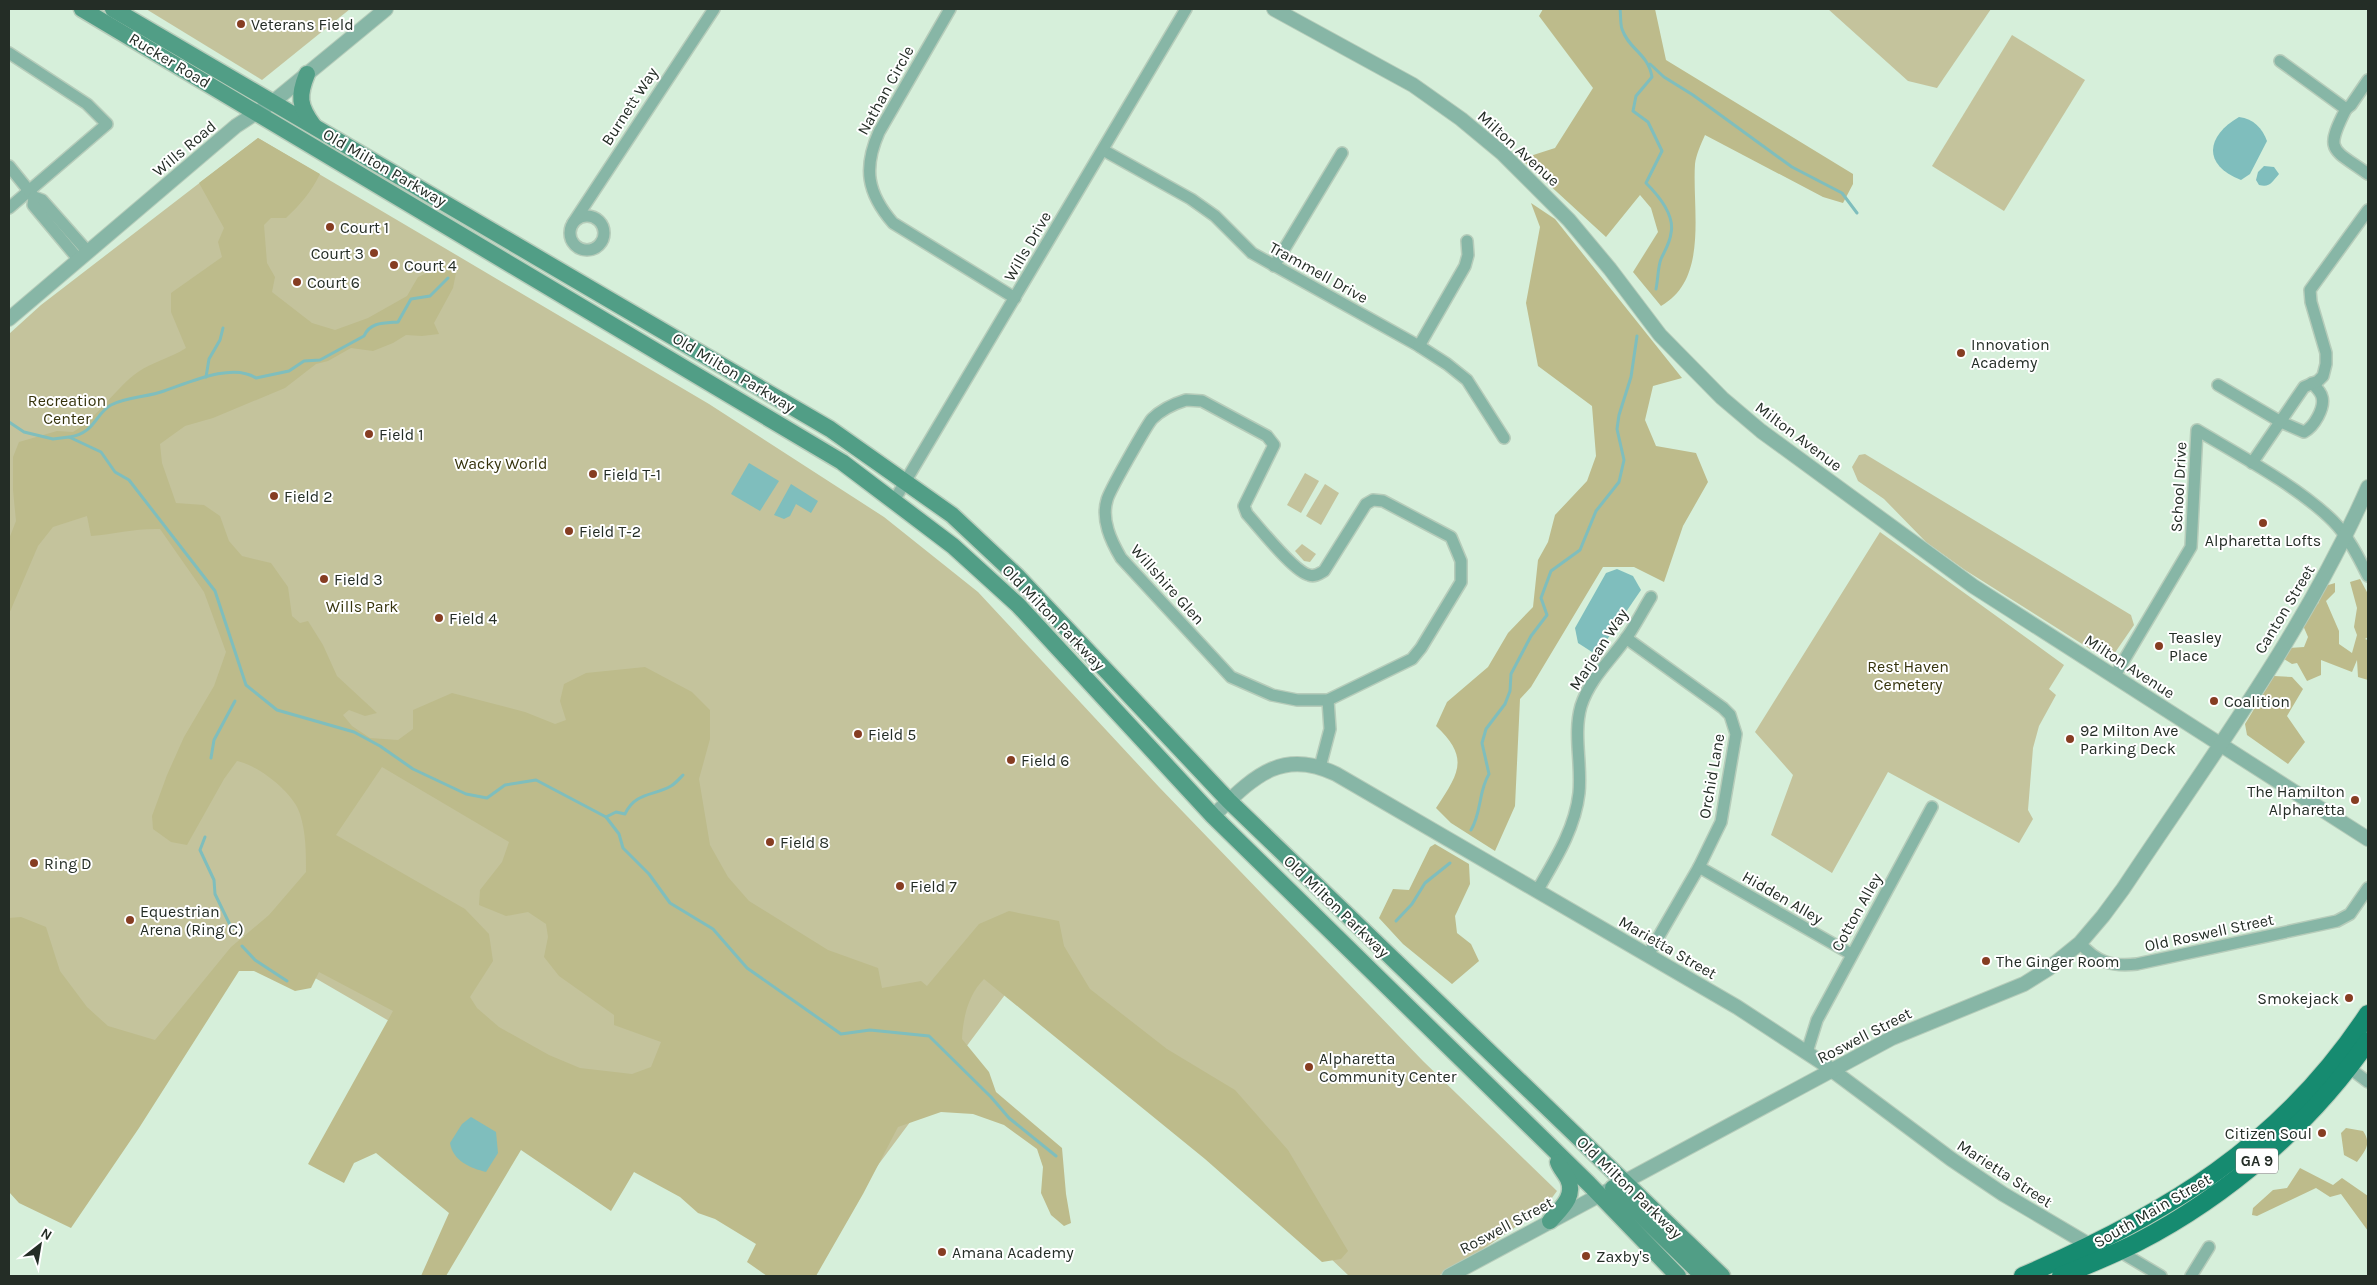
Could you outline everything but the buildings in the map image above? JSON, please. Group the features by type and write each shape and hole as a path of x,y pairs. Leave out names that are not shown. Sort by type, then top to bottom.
{"main road":[{"name":"Rucker Road","path":"82,9 257,112"},
{"name":"Rucker Road","path":"113,9 273,102"},
{"path":"308,74 300,95 303,112 314,126"},
{"name":"Old Milton Parkway","path":"273,102 830,429 952,515 1017,576 1229,801 1613,1188 1722,1276"},
{"name":"Old Milton Parkway","path":"257,112 334,161 842,462 894,499 953,546 1018,605 1213,816 1553,1150 1613,1188 1678,1276"},
{"name":"South Main Street","path":"2061,1276 2119,1251 2172,1222 2240,1175 2290,1132 2342,1063 2368,1014"},
{"name":"South Main Street","path":"2023,1276 2091,1246 2188,1193 2244,1152 2368,1041"},
{"path":"1550,1221 1568,1201 1570,1192 1568,1179 1553,1150"},
{"path":"1613,1188 1703,1276"},
{"path":"2119,1251 2120,1240 2155,1220 2162,1208"},
{"path":"2046,1276 2089,1256 2091,1246"}],"street":[{"name":"Wills Road","path":"9,319 257,112 273,102 386,9"},
{"name":"Burnett Way","path":"573,223 714,9"},
{"name":"Nathan Circle","path":"950,9 879,132 872,148 869,166 870,182 882,210 893,223 1015,298"},
{"name":"Wills Drive","path":"894,499 1186,9"},
{"name":"Milton Avenue","path":"1274,9 1292,13 1413,85 1461,118 1502,153 1569,220 1610,269 1660,335 1722,398 1761,431 1973,586 2362,836 2368,844"},
{"path":"9,53 87,104 107,124 31,194 9,208"},
{"path":"2280,61 2346,109"},
{"path":"2368,80 2351,105 2346,109 2334,132 2332,142 2337,152 2368,174"},
{"name":"Trammell Drive","path":"1102,150 1191,199 1215,216 1240,244 1274,266 1419,346 1467,380 1504,438"},
{"path":"1274,266 1342,153"},
{"path":"9,166 31,194 42,200 84,256"},
{"path":"2252,463 2304,388 2323,376 2326,358 2311,302 2310,290 2368,210"},
{"path":"1419,346 1465,266 1468,255 1467,240"},
{"path":"2218,385 2300,432 2308,430 2322,407 2321,393 2312,383"},
{"name":"Willshire Glen","path":"1186,400 1202,401 1267,436 1274,445 1244,506 1247,514 1296,568 1308,576 1317,575 1324,571 1366,504 1373,500 1383,501 1451,537 1457,548 1461,561 1461,582 1412,658 1328,700 1297,700 1272,695 1231,677 1121,558 1111,542 1106,523 1107,500 1151,420 1168,406 1186,400"},
{"name":"School Drive","path":"2114,677 2191,547 2197,430 2252,463 2320,509 2344,536 2368,576"},
{"name":"Canton Street","path":"2219,744 2294,629 2344,536 2368,486"},
{"name":"Marjean Way","path":"1538,891 1564,842 1576,809 1579,782 1578,728 1582,704 1607,660 1626,638 1650,597"},
{"name":"Orchid Lane","path":"1626,638 1723,708 1730,715 1735,727 1733,756 1722,822 1699,867 1648,955"},
{"path":"1320,767 1330,730 1328,700"},
{"name":"Roswell Street","path":"1449,1276 1892,1038 2024,984 2048,969 2080,943 2119,896 2219,744"},
{"name":"Marietta Street","path":"1213,816 1259,776 1274,767 1300,762 1320,767 1648,955 1807,1052 1951,1160 2091,1246"},
{"name":"Cotton Alley","path":"1807,1052 1812,1034 1851,954 1932,807"},
{"name":"Hidden Alley","path":"1699,867 1851,954"},
{"name":"Old Roswell Street","path":"2080,943 2099,960 2108,964 2128,965 2337,921 2350,914 2368,888"},
{"path":"2342,1063 2368,1082"},
{"path":"2191,1276 2209,1247"},
{"path":"2119,1251 2161,1276"}],"green space":[{"path":"146,9 350,9 262,80"},
{"path":"1828,9 1991,9 1937,88 1908,81"},
{"path":"2012,35 2085,80 2004,211 1932,166"},
{"name":"Wills Park","path":"258,138 709,404 884,517 978,592 1159,787 1423,1061 1557,1191 1545,1207 1464,1262 1438,1276 1349,1276 1192,1126 1010,988 805,1263 243,936 80,1191 9,1149 9,334 41,305"},
{"path":"1865,454 2131,615 2134,625 2114,654 2098,654 1965,570 1926,542 1884,499 1858,481 1852,467 1859,455"},
{"path":"1305,473 1319,481 1301,513 1287,505"},
{"path":"1325,484 1339,493 1321,525 1306,516"},
{"name":"Rest Haven Cemetery","path":"1880,532 2064,665 2049,689 2056,695 2039,726 2033,748 2028,810 2033,819 2019,843 1888,772 1832,873 1771,835 1793,775 1755,732"},
{"path":"1302,544 1316,554 1310,562 1304,561 1295,551"}],"shaded area":[{"path":"1543,9 1655,9 1666,60 1853,174 1853,184 1843,203 1823,197 1705,135 1695,164 1696,222 1692,261 1686,279 1676,294 1661,306 1633,272 1658,232 1651,208 1640,195 1606,237 1521,159 1555,148 1593,88 1539,16"},
{"path":"258,138 320,174 305,198 286,218 271,218 264,225 267,263 275,277 272,292 312,323 335,330 368,318 407,296 418,277 444,265 456,273 453,288 434,323 439,334 406,335 393,343 373,351 351,348 328,361 316,364 285,388 213,418 185,426 160,444 162,463 176,503 204,505 220,516 229,541 242,556 271,563 288,587 292,616 300,623 308,621 323,645 337,676 377,713 365,716 349,710 343,715 352,726 370,738 398,740 413,729 413,710 452,693 525,712 555,724 566,720 560,701 564,684 586,673 645,667 692,692 710,710 710,739 699,779 710,845 728,877 749,901 828,950 878,968 882,988 921,981 927,986 979,924 1009,911 1059,921 1064,946 1090,989 1167,1049 1235,1090 1288,1150 1348,1251 1341,1259 1322,1262 1205,1159 984,979 974,992 967,1007 962,1039 989,1072 996,1092 1062,1148 1066,1194 1071,1223 1064,1226 1051,1215 1041,1193 1043,1167 1037,1149 1004,1125 973,1114 941,1112 898,1127 863,1194 816,1276 767,1276 747,1262 756,1244 715,1219 698,1213 680,1197 634,1172 611,1211 521,1150 446,1276 421,1276 449,1213 376,1153 354,1163 344,1183 308,1164 393,1011 319,972 311,988 295,991 254,971 239,971 139,1128 71,1228 19,1203 9,1192 9,918 21,917 46,927 60,971 87,1007 108,1026 155,1040 231,947 269,915 306,872 305,835 300,814 291,797 265,774 237,761 224,779 187,845 171,842 153,829 152,816 167,775 184,737 214,686 226,652 204,592 160,529 134,530 91,536 87,516 53,527 38,546 9,614 9,539 16,521 13,490 13,457 19,442 57,431 73,432 91,419 121,386 138,372 186,348 171,312 171,293 222,257 218,242 224,228 199,183","holes":["382,767 509,842 502,862 480,890 479,905 506,916 528,912 546,924 548,937 544,957 559,976 614,1015 614,1025 661,1042 651,1067 632,1074 580,1068 549,1055 499,1027 477,1008 470,997 493,961 489,934 465,909 336,835"]},
{"path":"1531,203 1555,219 1682,378 1653,386 1645,420 1656,446 1696,453 1708,482 1683,526 1664,582 1634,567 1603,567 1531,687 1520,699 1515,806 1495,851 1451,823 1436,808 1455,775 1457,757 1454,747 1436,726 1447,702 1488,667 1508,633 1533,607 1538,560 1548,542 1555,515 1587,481 1596,456 1592,406 1538,366 1526,303 1540,227"},
{"path":"2360,579 2368,594 2368,637 2365,639 2368,640 2368,680 2358,677 2357,660 2352,672 2321,660 2321,675 2307,681 2297,663 2292,664 2284,659 2289,648 2304,647 2308,637 2302,623 2313,605 2318,604 2325,586 2335,583 2335,592 2326,601 2339,631 2339,644 2352,653 2357,635 2354,627 2357,608 2350,582"},
{"path":"2274,676 2292,677 2303,689 2287,716 2305,742 2288,764 2247,735 2245,724"},
{"path":"1435,844 1469,864 1470,884 1455,916 1457,933 1471,944 1479,961 1452,984 1403,944 1379,918 1393,889 1409,890 1430,847"},
{"path":"2346,1128 2363,1131 2366,1136 2366,1147 2357,1162 2344,1155 2341,1133"},
{"path":"2300,1168 2333,1185 2342,1178 2368,1196 2368,1231 2341,1194 2330,1197 2316,1188 2257,1216 2252,1215 2253,1208 2273,1190 2287,1188"}],"water":[{"path":"2239,117 2257,125 2267,141 2250,174 2241,180 2228,174 2220,167 2213,150 2215,141 2220,133"},
{"path":"2264,166 2274,167 2279,174 2266,186 2259,185 2256,180 2258,172"},
{"path":"749,463 779,481 760,511 731,494"},
{"path":"791,484 818,501 811,513 796,504 790,516 784,519 774,515"},
{"path":"1617,569 1633,576 1641,590 1604,644 1592,652 1578,643 1575,628 1606,573"},
{"path":"471,1117 496,1132 498,1153 486,1172 468,1166 458,1159 450,1143 462,1124"}],"waterway":[{"path":"1620,9 1621,27 1625,36 1647,62 1652,77 1636,96 1633,111 1648,122 1662,151 1646,183 1656,193 1668,212 1672,226 1670,240 1660,262 1656,289"},
{"path":"1650,64 1664,77 1693,95 1792,167 1842,193 1857,213"},
{"path":"70,437 85,432 101,413 111,405 123,400 158,393 197,379 223,373 235,372 256,378 289,371 304,361 320,360 364,336 374,326 398,322 411,299 430,296 448,278"},
{"path":"206,377 209,359 220,340 223,328"},
{"path":"1471,830 1489,774 1482,743 1486,729 1505,704 1510,691 1511,674 1531,636 1547,615 1541,598 1551,571 1580,550 1596,511 1619,482 1624,460 1617,429 1619,415 1631,377 1637,336"},
{"path":"9,422 24,432 53,439 69,437 101,452 115,472 129,480 215,591 246,685 277,710 354,732 380,746 413,769 466,794 487,798 505,785 536,780 606,817 619,834 623,848 649,874 670,903 713,929 747,968 841,1034 870,1030 929,1036 991,1097 1009,1118 1056,1156"},
{"path":"211,758 214,740 235,701"},
{"path":"606,817 616,812 625,814 629,807 639,798 671,786 683,775"},
{"path":"205,837 200,850 214,880 215,894 232,929"},
{"path":"1396,921 1412,904 1425,883 1450,863"},
{"path":"242,946 255,960 287,981"}],"place":[{"name":"Veterans Field","path":"241,24"},
{"name":"Court 1","path":"330,227"},
{"name":"Court 3","path":"374,253"},
{"name":"Court 4","path":"394,265"},
{"name":"Court 6","path":"297,282"},
{"name":"Innovation Academy","path":"1961,353"},
{"name":"Field 1","path":"369,434"},
{"name":"Field T-1","path":"593,474"},
{"name":"Field 2","path":"274,496"},
{"name":"Alpharetta Lofts","path":"2263,523"},
{"name":"Field T-2","path":"569,531"},
{"name":"Field 3","path":"324,579"},
{"name":"Field 4","path":"439,618"},
{"name":"Teasley Place","path":"2159,646"},
{"name":"Coalition","path":"2214,701"},
{"name":"Field 5","path":"858,734"},
{"name":"92 Milton Ave Parking Deck","path":"2070,739"},
{"name":"Field 6","path":"1011,760"},
{"name":"The Hamilton Alpharetta","path":"2355,800"},
{"name":"Field 8","path":"770,842"},
{"name":"Ring D","path":"34,863"},
{"name":"Field 7","path":"900,886"},
{"name":"Equestrian Arena (Ring C)","path":"130,920"},
{"name":"The Ginger Room","path":"1986,961"},
{"name":"Smokejack","path":"2349,998"},
{"name":"Alpharetta Community Center","path":"1309,1067"},
{"name":"Citizen Soul","path":"2322,1133"},
{"name":"Amana Academy","path":"942,1252"},
{"name":"Zaxby's","path":"1586,1256"}],"park label":[{"name":"Recreation Center","path":"67,409"},
{"name":"Wacky World","path":"501,463"}]}
